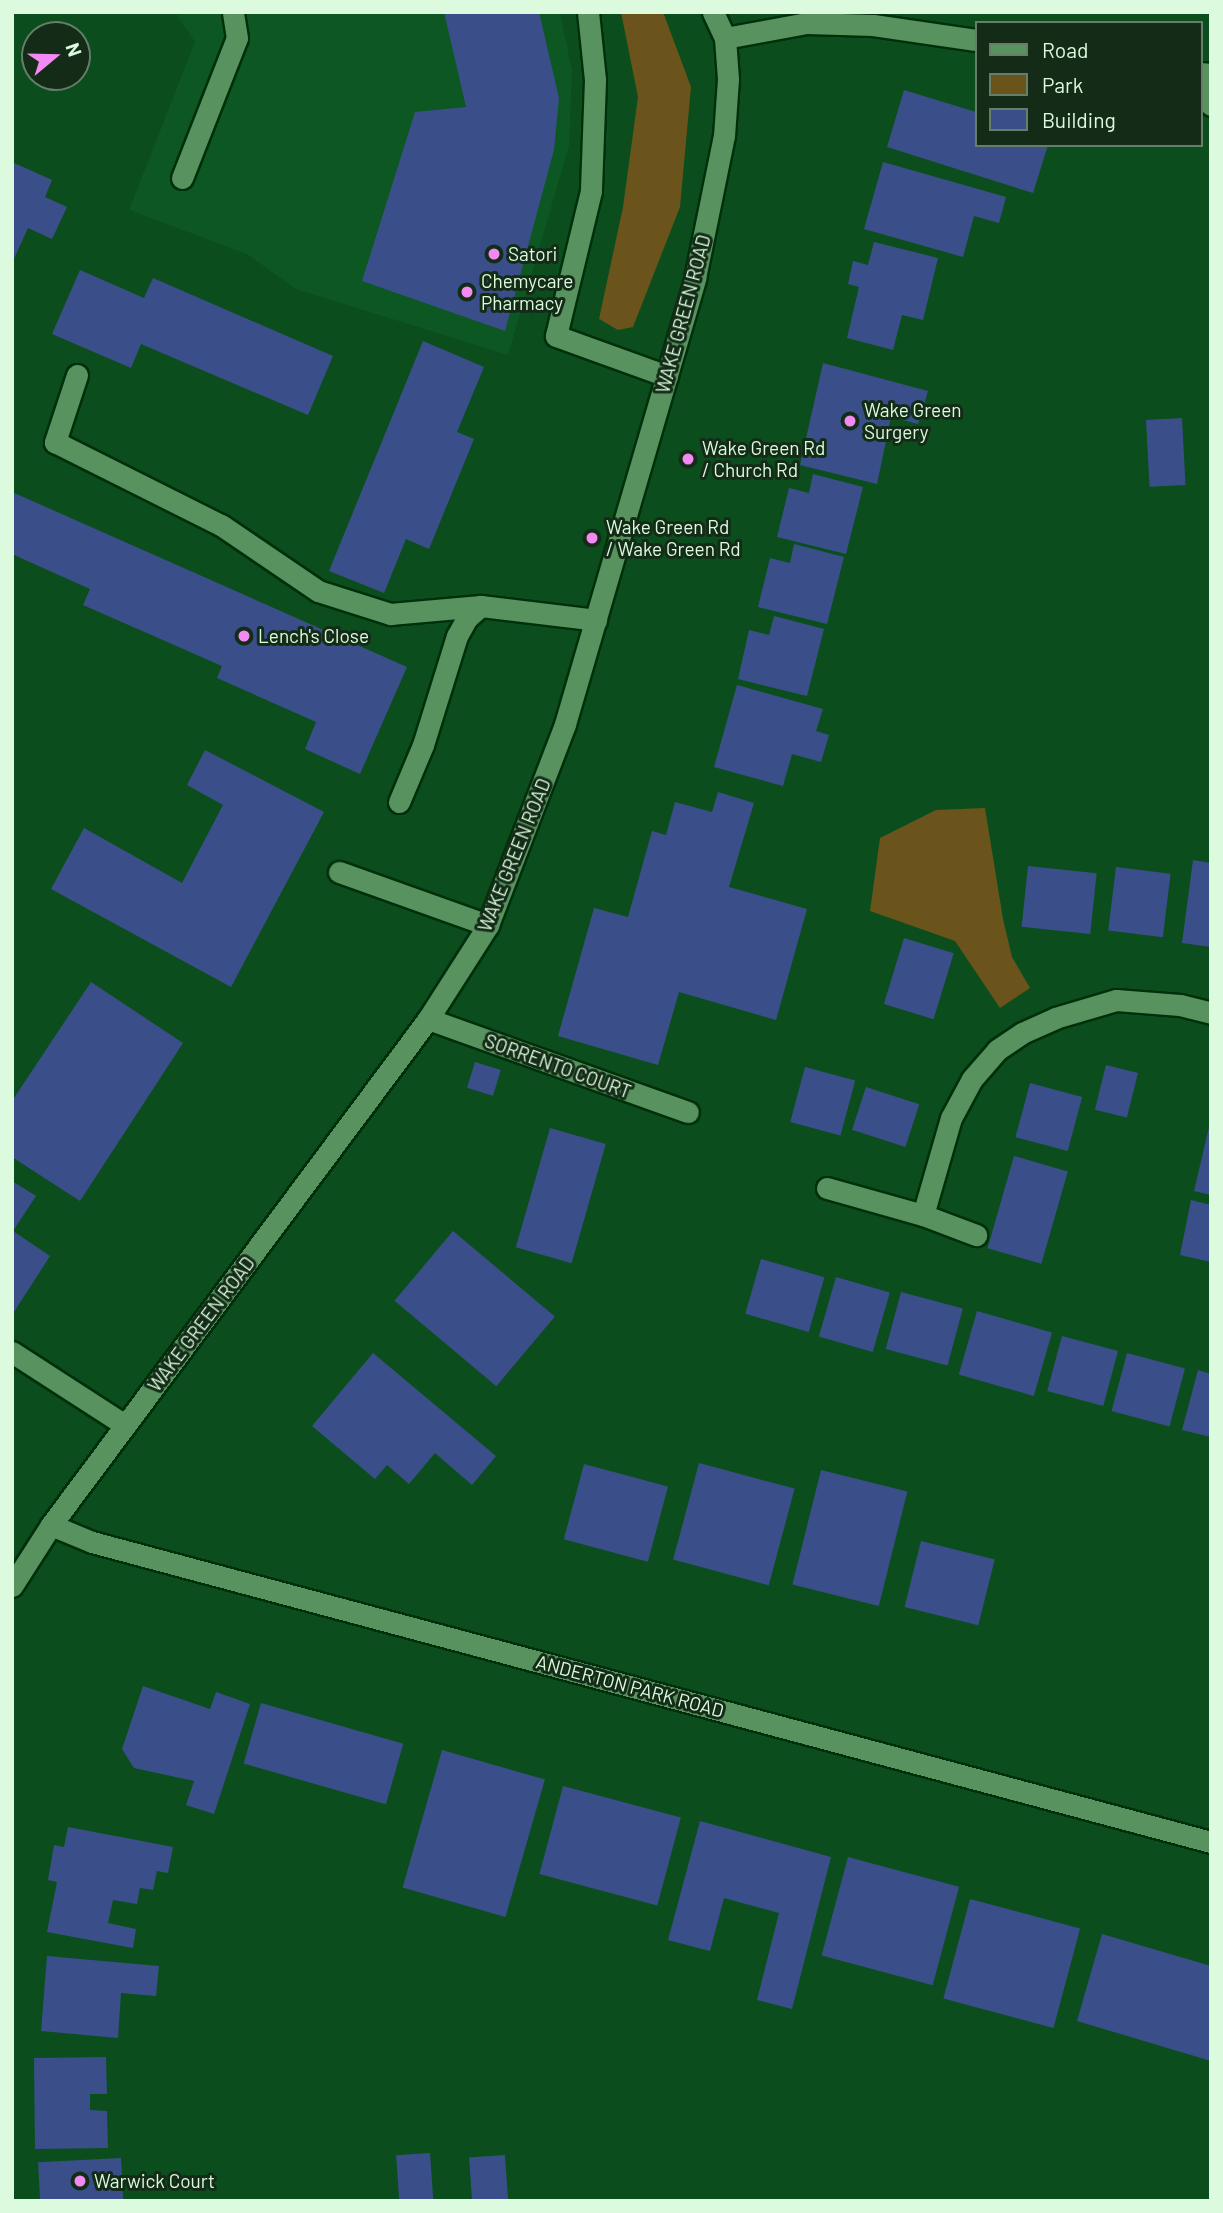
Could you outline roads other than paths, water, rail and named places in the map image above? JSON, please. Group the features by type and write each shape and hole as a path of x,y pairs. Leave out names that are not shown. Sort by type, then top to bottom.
{"street":[{"path":"182,178 237,38 233,12"},
{"path":"588,12 595,80 591,191 556,336 667,376"},
{"path":"713,12 725,38 803,18 974,40"},
{"name":"WAKE GREEN ROAD","path":"12,1586 51,1525 428,1019 488,925 565,724 695,278 724,136 728,79 725,38"},
{"path":"1204,74 1211,105"},
{"path":"77,375 55,442 221,525 318,591 390,614 481,606 596,620"},
{"path":"399,802 424,745 457,636 467,618 481,606"},
{"path":"338,872 488,925"},
{"path":"923,1215 951,1118 972,1079 997,1050 1022,1033 1055,1018 1116,1000 1180,1005 1211,1013"},
{"name":"SORRENTO COURT","path":"428,1019 688,1112"},
{"path":"827,1188 923,1215 976,1235"},
{"path":"12,1352 125,1425"},
{"name":"ANDERTON PARK ROAD","path":"51,1525 92,1542 1211,1842"}],"place":[{"name":"Satori","path":"494,254"},
{"name":"Chemycare Pharmacy","path":"467,292"},
{"name":"Wake Green Surgery","path":"850,421"},
{"name":"Wake Green Rd / Church Rd","path":"688,459"},
{"name":"Wake Green Rd / Wake Green Rd","path":"592,538"},
{"name":"Lench's Close","path":"244,636"},
{"name":"Warwick Court","path":"80,2181"}]}
